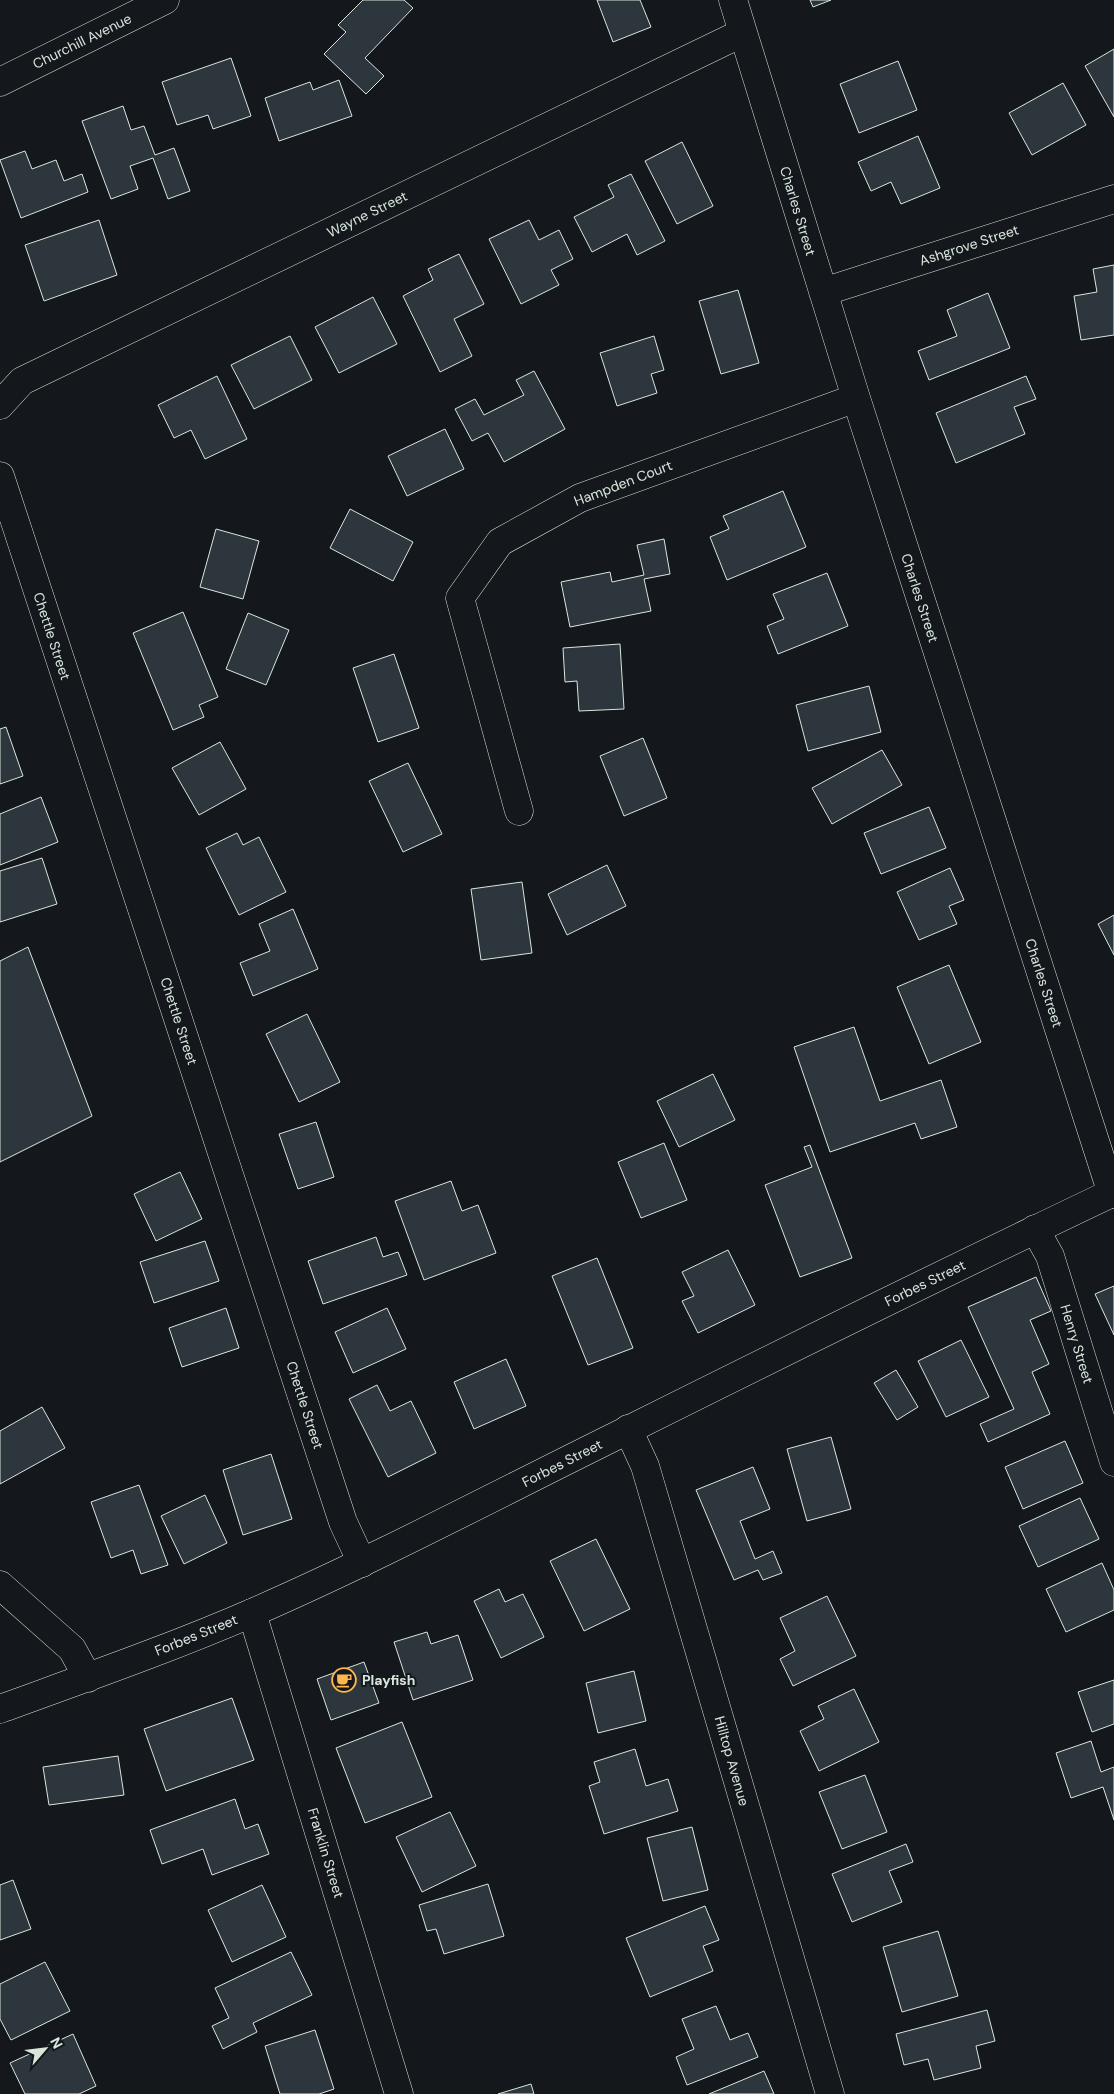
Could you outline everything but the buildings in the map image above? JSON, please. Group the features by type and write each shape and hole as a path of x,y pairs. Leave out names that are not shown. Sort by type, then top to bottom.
{"street":[{"name":"Churchill Avenue","path":"0,82 165,0"},
{"name":"Charles Street","path":"733,0 856,398 1113,1193"},
{"name":"Wayne Street","path":"0,404 22,381 742,32"},
{"name":"Ashgrove Street","path":"823,292 1114,199"},
{"name":"Hampden Court","path":"519,811 460,598 500,542 580,498 856,398"},
{"name":"Chettle Street","path":"0,476 343,1522 362,1563"},
{"name":"Forbes Street","path":"0,1709 88,1678 252,1613 362,1563 628,1429 1035,1229 1113,1193"},
{"name":"Henry Street","path":"1035,1229 1050,1256 1114,1462"},
{"name":"Hilltop Avenue","path":"628,1429 645,1466 830,2094"},
{"path":"0,1585 72,1649 88,1678"},
{"name":"Franklin Street","path":"252,1613 399,2094"}],"place":[{"name":"Playfish","path":"344,1680"}]}
